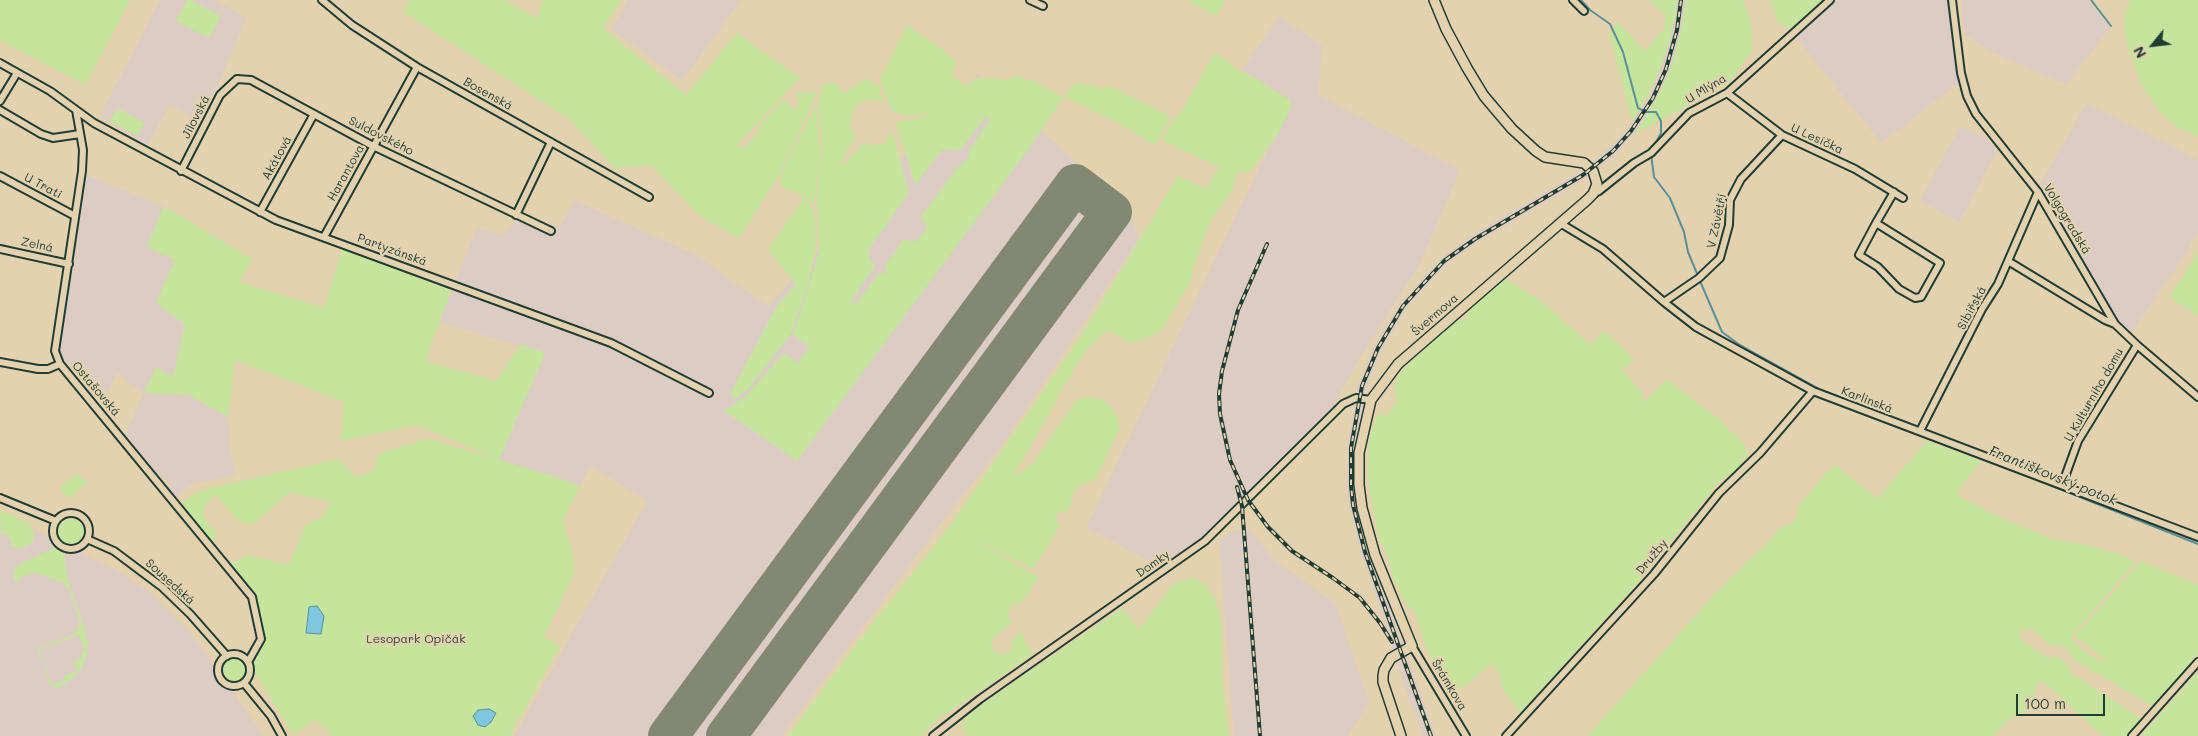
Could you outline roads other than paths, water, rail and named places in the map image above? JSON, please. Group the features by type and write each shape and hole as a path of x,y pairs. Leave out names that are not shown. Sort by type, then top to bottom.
{"street":[{"name":"Bosenská","path":"322,0 352,24 417,67 649,198"},
{"path":"1030,0 1043,6"},
{"path":"1434,0 1446,29 1484,96 1512,129 1536,151 1546,157 1571,160 1588,166 1597,184 1593,194"},
{"path":"1573,0 1584,11"},
{"name":"U Mlýna","path":"1593,194 1599,192 1628,167 1650,153 1689,113 1727,93 1830,0"},
{"name":"Volgogradská","path":"1952,0 1961,73 1967,96 1984,126 2038,192 2115,324 2198,397"},
{"path":"0,63 50,91 76,110"},
{"name":"Harantova","path":"324,237 417,67"},
{"path":"0,101 17,73"},
{"name":"Suldovského","path":"237,79 251,80 373,146 551,231"},
{"name":"Jílovská","path":"181,171 220,96 237,79"},
{"name":"U Lesíčka","path":"1727,93 1782,135 1855,169 1903,198"},
{"path":"0,110 41,134 53,138 80,134"},
{"name":"Ostašovská","path":"76,110 84,150 55,351 60,364 252,597 261,639 248,662 250,673 244,683"},
{"name":"Partyzánská","path":"76,110 94,123 260,212 611,343 710,393"},
{"name":"Akátová","path":"260,212 314,114"},
{"name":"V Závětří","path":"1664,302 1699,278 1720,258 1729,225 1730,200 1741,179 1782,135"},
{"path":"516,215 551,142"},
{"name":"U Trati","path":"0,176 75,216"},
{"path":"1876,223 1941,260 1925,294 1915,298 1899,289 1878,267 1857,258 1876,223 1894,192"},
{"name":"Sibiřská","path":"1920,431 2008,261 2038,192"},
{"name":"Švermova","path":"1412,646 1375,555 1362,508 1358,468 1362,435 1371,400 1398,364 1593,194"},
{"name":"Karlinská","path":"1560,223 1603,249 1696,327 1813,391 2198,537"},
{"name":"Zelná","path":"0,249 69,264"},
{"path":"2008,261 2105,320 2115,324"},
{"name":"U Kulturního domu","path":"2062,485 2078,441 2137,345"},
{"path":"0,362 38,369 48,369 60,364"},
{"name":"Družby","path":"1506,736 1654,574 1719,493 1760,453 1813,391"},
{"name":"Domky","path":"932,736 980,698 1205,541 1343,404 1356,398 1371,400"},
{"path":"0,498 56,521"},
{"path":"65,514 76,514 87,525 87,538 76,548 62,547 53,536 56,521 65,514"},
{"name":"Sousedská","path":"87,538 114,551 162,587 190,614 226,656"},
{"path":"1401,736 1383,682 1383,676 1384,670 1391,658 1412,646"},
{"name":"Šrámkova","path":"1412,646 1466,736"},
{"path":"248,662 240,655 226,656 219,665 218,671 222,681 230,686 244,683 271,716 282,736"},
{"path":"2132,736 2198,662"}],"water":[{"path":"317,606 324,616 321,634 306,633 309,607"},
{"path":"489,709 496,713 491,722 485,727 478,725 473,716 478,710"}],"waterway":[{"name":"Františkovský potok","path":"1581,0 1590,10 1610,24 1623,52 1638,108 1642,110"},
{"path":"2091,0 2111,26"},
{"name":"Františkovský potok","path":"1646,112 1656,112 1661,121 1661,133 1654,146"},
{"name":"Františkovský potok","path":"1651,154 1654,177 1670,198 1684,232 1688,252 1698,276"},
{"name":"Františkovský potok","path":"1700,281 1722,332 1740,345 1821,390 1859,405"},
{"name":"Františkovský potok","path":"2007,468 2198,544"}],"railway":[{"path":"1431,736 1365,552 1353,505 1351,448 1362,386 1378,348 1403,306 1444,261 1475,239 1583,175 1613,151 1631,131 1653,98 1666,69 1677,30 1681,0"},
{"path":"1267,244 1238,310 1222,371 1219,394 1220,414 1230,460 1248,500 1268,527 1292,551 1360,598 1392,642"},
{"path":"1237,487 1242,506 1260,736"}],"park label":[{"name":"Lesopark Opičák","path":"416,639"}]}
